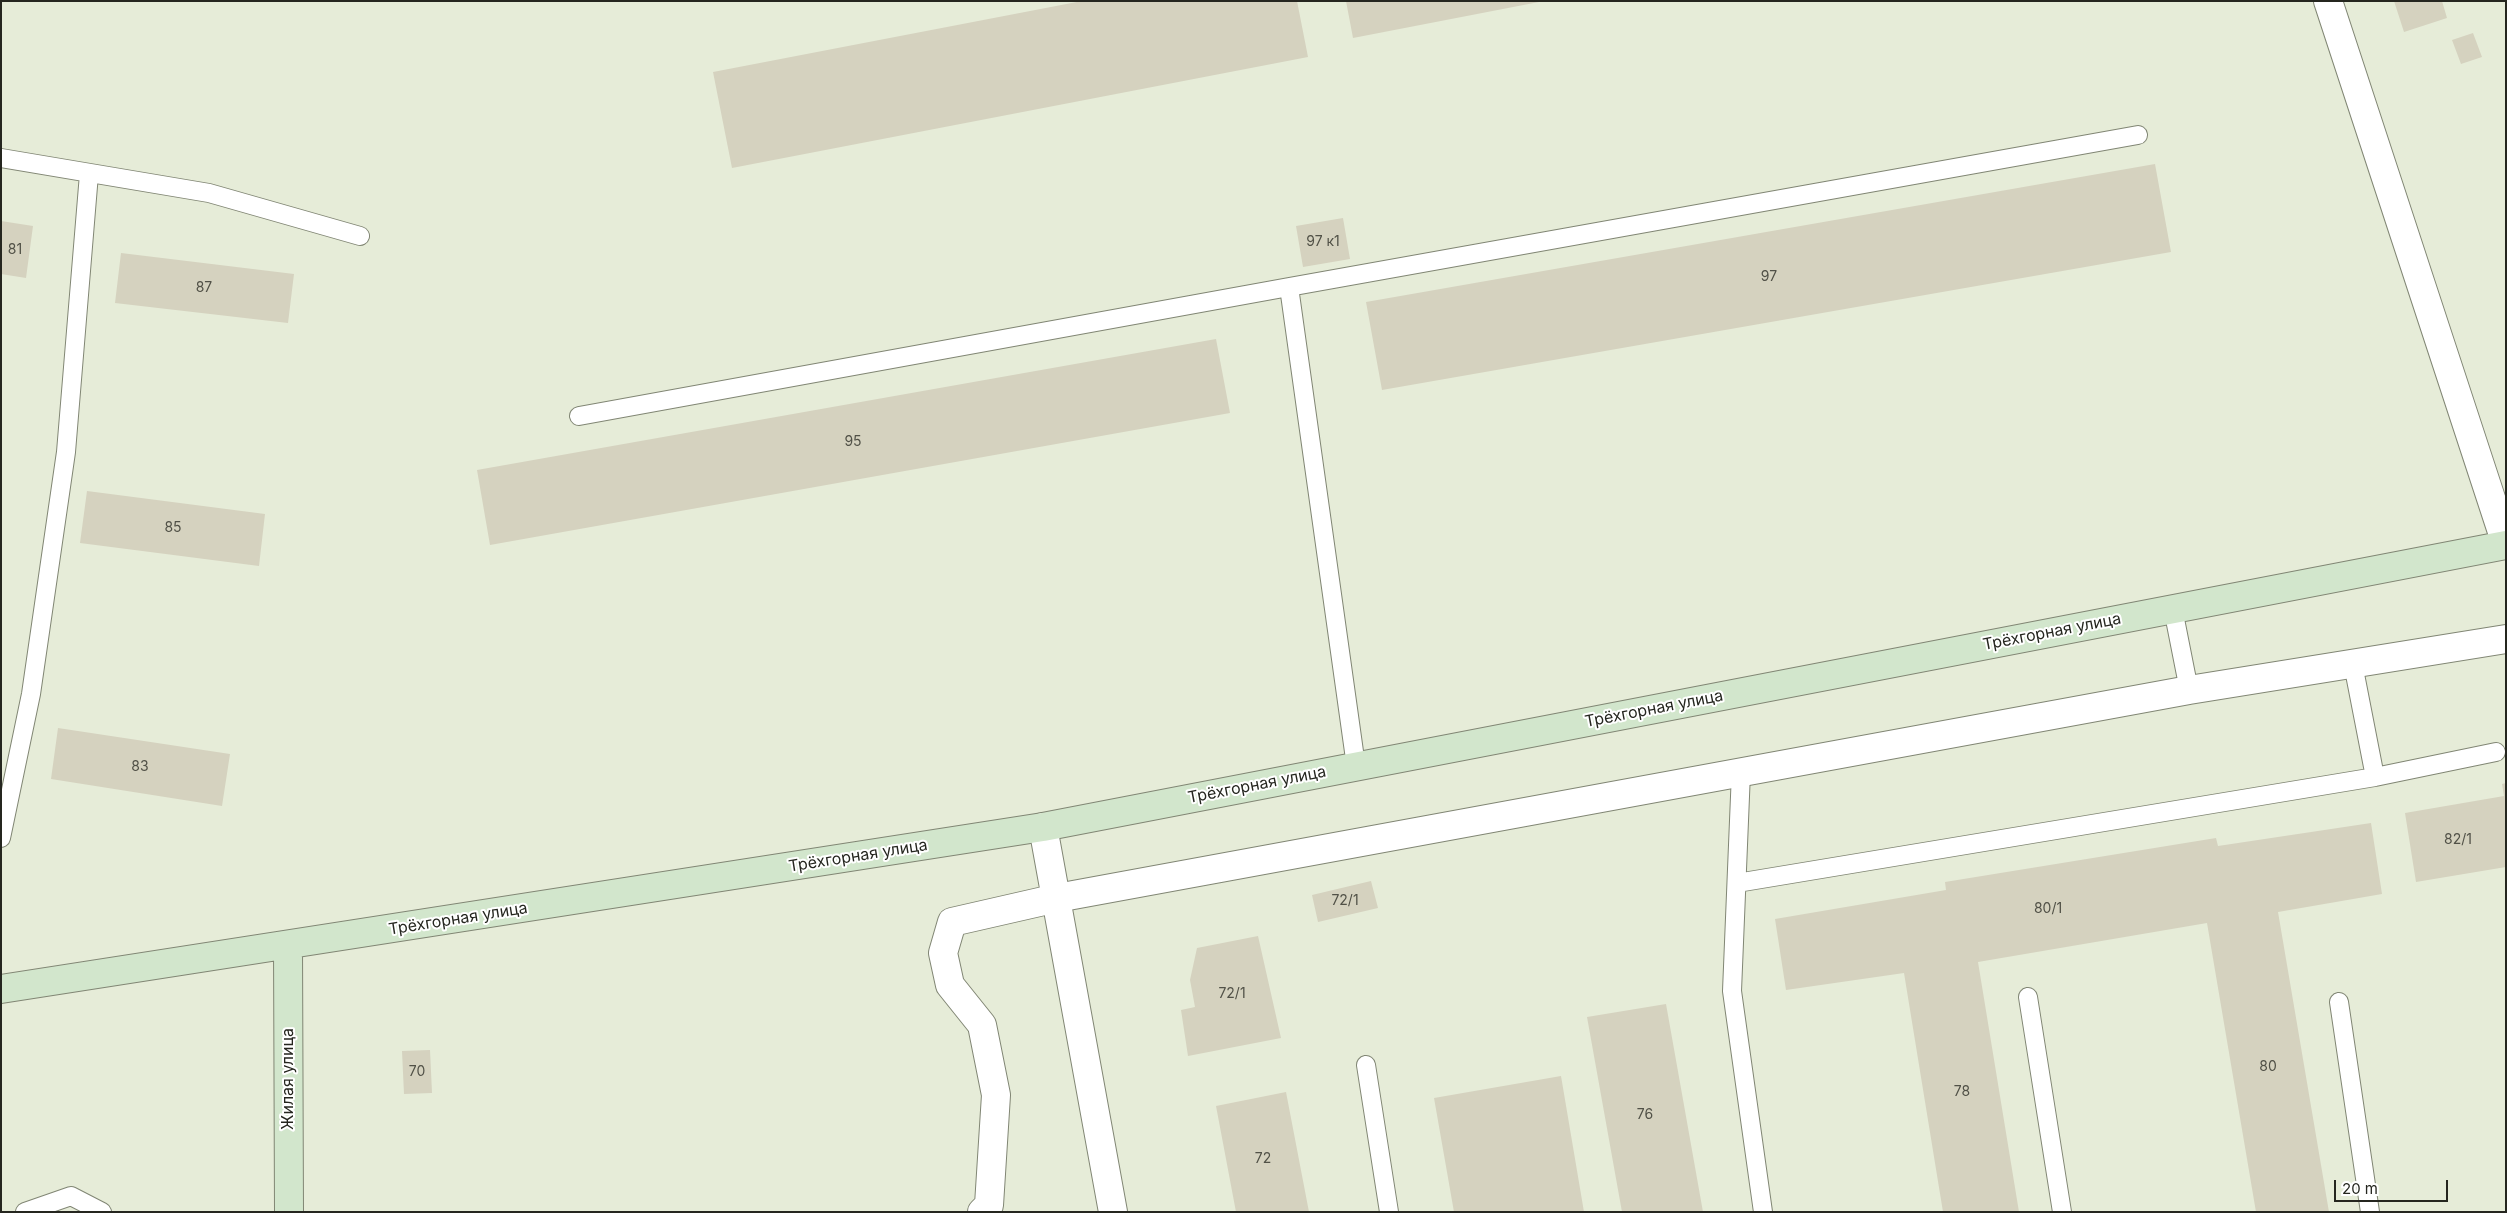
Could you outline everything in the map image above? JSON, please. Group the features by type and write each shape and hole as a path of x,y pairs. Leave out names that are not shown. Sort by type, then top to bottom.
{"main road":[{"name":"Трёхгорная улица","path":"1,989 288,946 1043,826 2506,545"},
{"name":"Жилая улица","path":"288,946 289,1212"}],"street":[{"path":"2328,1 2506,545"},
{"path":"982,1212 989,1205 996,1095 982,1024 950,985 944,953 952,922 1057,898 2189,690 2506,639"},
{"path":"1043,826 1113,1212"}],"lane":[{"path":"580,416 2138,135"},
{"path":"1,158 208,193 360,236"},
{"path":"1,838 32,694 66,452 89,174"},
{"path":"1289,287 1356,766"},
{"path":"2173,609 2189,690"},
{"path":"2353,664 2375,777"},
{"path":"1737,883 2375,777 2496,752"},
{"path":"1741,772 1732,991 1763,1212"},
{"path":"2028,997 2062,1212"},
{"path":"2339,1002 2370,1212"},
{"path":"1366,1065 1389,1212"},
{"path":"25,1212 71,1196 102,1212"}],"building":[{"path":"1082,1 1297,1 1308,57 732,168 713,72"},
{"path":"1346,1 1539,1 1539,2 1353,38"},
{"path":"2394,1 2442,1 2447,18 2404,32"},
{"path":"2473,33 2482,57 2461,64 2452,40"},
{"path":"2155,164 2171,252 1382,390 1366,302"},
{"path":"1343,218 1350,259 1303,267 1296,226"},
{"path":"1,221 33,226 26,278 1,274"},
{"path":"121,253 294,274 288,323 115,303"},
{"path":"1216,339 1230,413 490,545 477,470"},
{"path":"87,491 265,514 259,566 80,543"},
{"path":"58,728 230,754 222,806 51,779"},
{"path":"2506,783 2506,867 2416,882 2405,813 2504,796 2502,784"},
{"path":"2371,823 2382,894 2278,912 2329,1212 2256,1212 2207,923 1978,962 2019,1212 1943,1212 1904,973 1786,990 1775,919 1946,890 1945,882 2216,838 2218,846"},
{"path":"1371,881 1378,908 1318,922 1312,895"},
{"path":"1258,936 1281,1038 1188,1056 1181,1010 1195,1007 1190,980 1197,948"},
{"path":"1666,1004 1703,1212 1622,1212 1587,1017"},
{"path":"430,1050 432,1093 404,1094 402,1051"},
{"path":"1561,1076 1584,1212 1454,1212 1434,1098"},
{"path":"1286,1092 1309,1212 1236,1212 1216,1106"}]}
